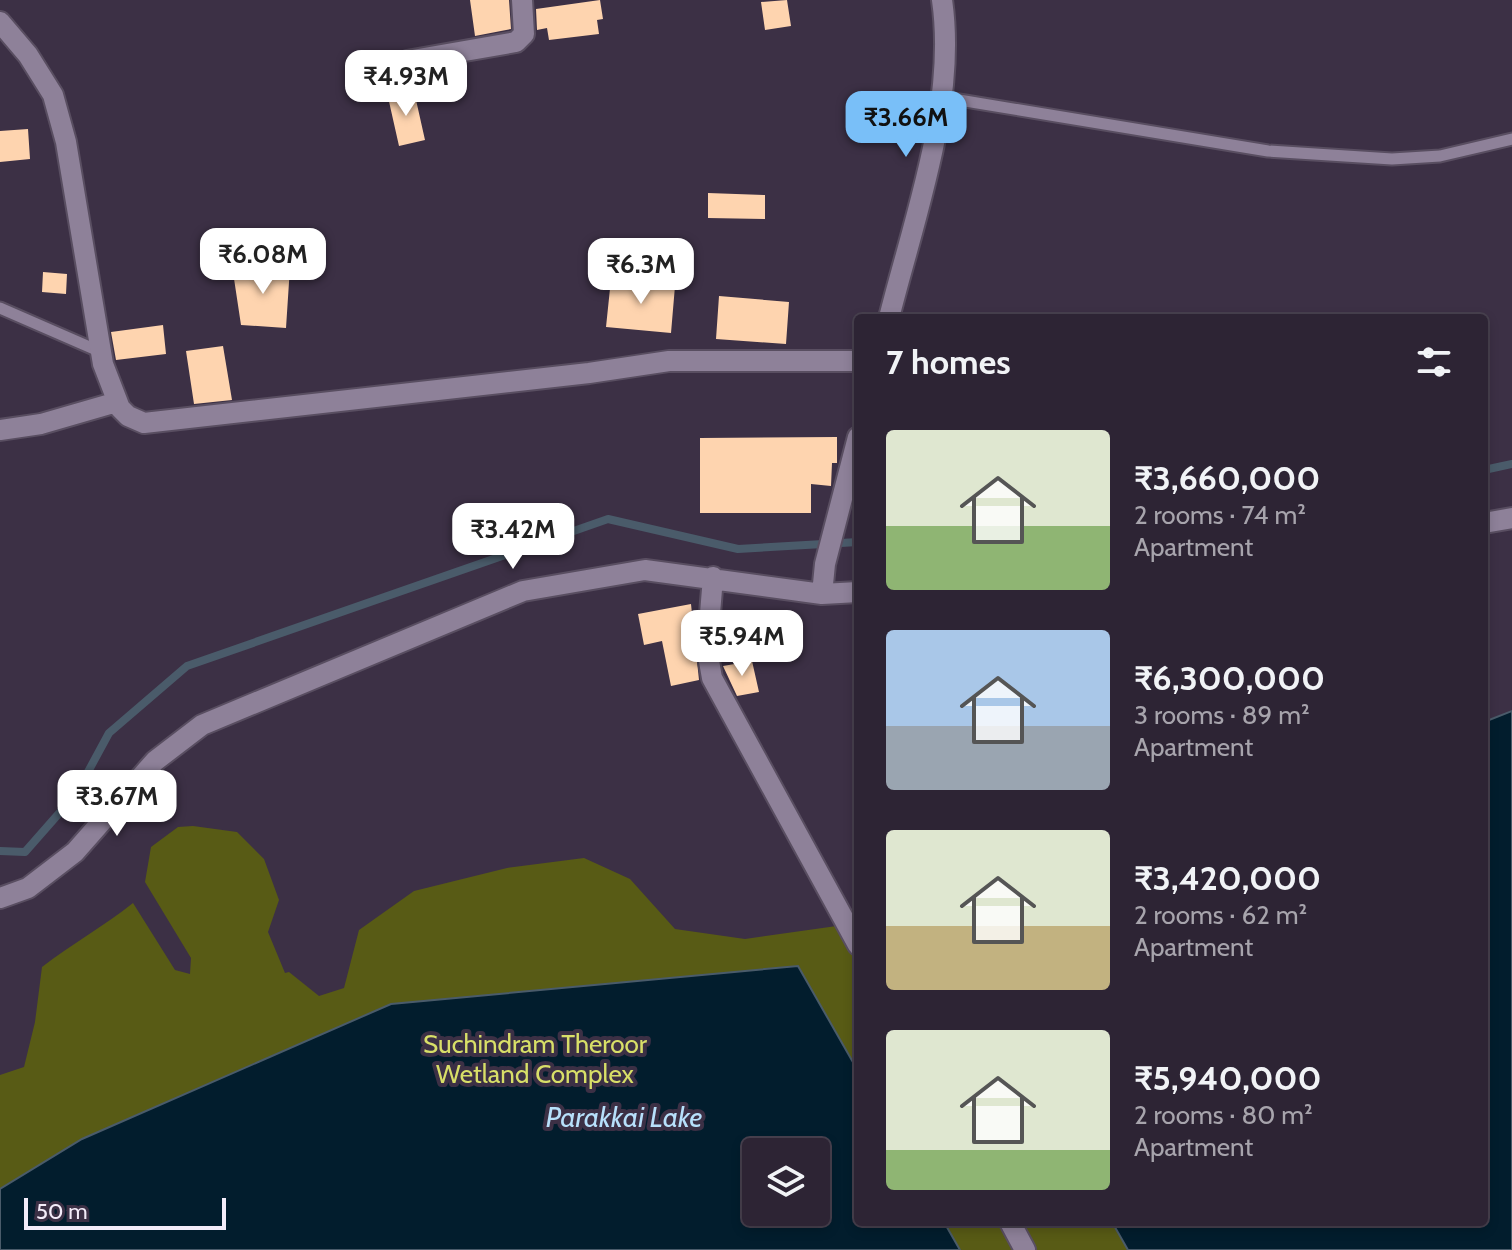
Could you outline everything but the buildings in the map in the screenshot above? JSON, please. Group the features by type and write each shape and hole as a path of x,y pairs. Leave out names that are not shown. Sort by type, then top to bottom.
{"street":[{"path":"407,61 516,42 524,34 522,0"},
{"path":"890,314 940,115 946,26 942,0"},
{"path":"0,22 28,55 53,95 66,142 101,352 117,402 128,416 144,423 589,373 669,361 854,361"},
{"path":"0,430 41,424 117,402"},
{"path":"822,594 825,564 854,452"},
{"path":"1488,522 1512,518"},
{"path":"0,898 28,888 75,852 155,761 202,725 523,591 645,570 822,594 854,592"},
{"path":"713,577 707,650 712,678 854,938"},
{"path":"1012,1226 1025,1250"}],"lane":[{"path":"941,97 1268,151 1392,159 1440,156 1512,139"},
{"path":"0,308 101,352"}],"green space":[{"name":"Parakkai Lake","path":"178,827 237,832 264,859 279,900 268,932 285,973 289,972 319,996 344,988 359,930 414,891 507,868 584,858 630,879 675,929 745,939 854,924 854,1226 1488,1226 1512,1250 0,1250 0,1075 24,1067 35,1022 42,967 133,903 175,970 190,974 191,958 145,882 151,847"}],"water":[{"path":"1512,711 1512,1250 1128,1250 1114,1226 1488,1226 1488,720"},
{"name":"Parakkai Lake","path":"798,966 854,1064 854,1226 946,1226 960,1250 0,1250 0,1189 82,1139 391,1004"}],"waterway":[{"path":"1488,469 1512,464"},
{"path":"0,851 25,852 76,794 109,733 187,666 608,519 738,549 854,542"}],"park label":[{"name":"Suchindram Theroor Wetland Complex","path":"535,1059"}]}
